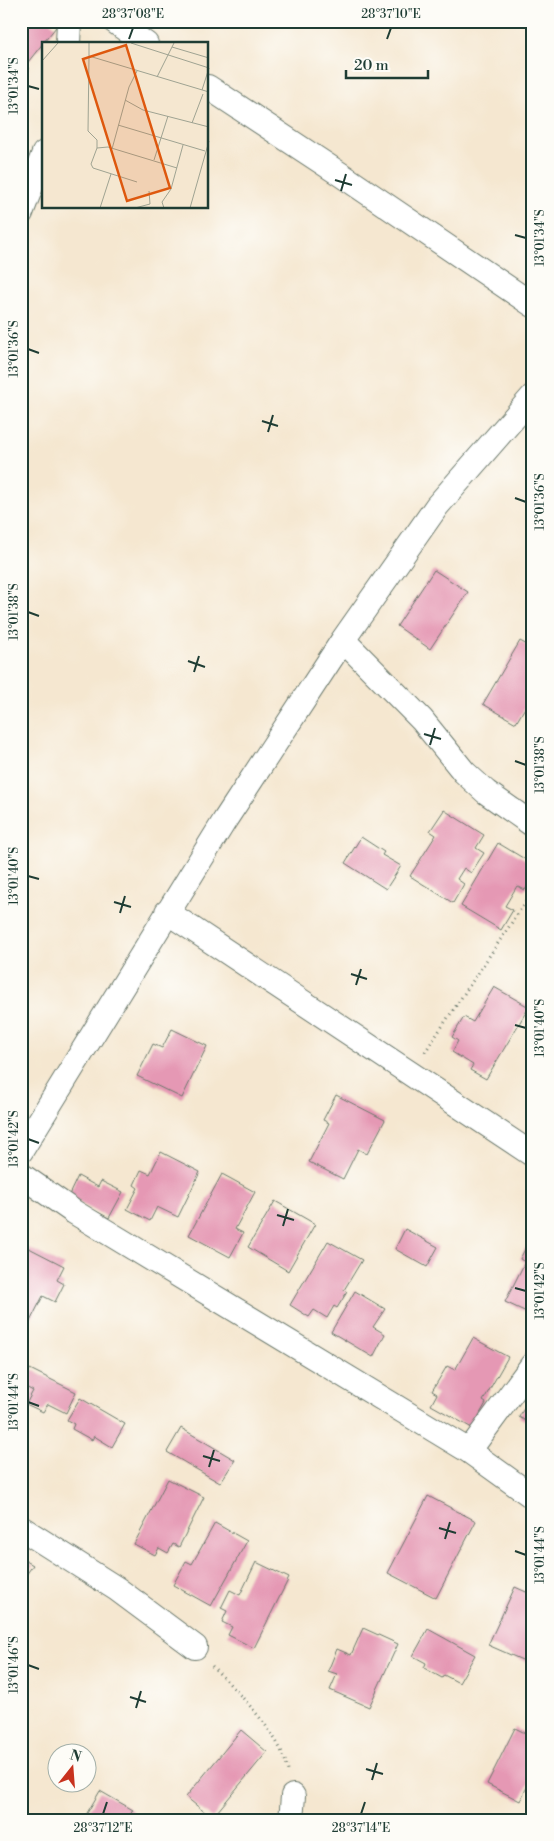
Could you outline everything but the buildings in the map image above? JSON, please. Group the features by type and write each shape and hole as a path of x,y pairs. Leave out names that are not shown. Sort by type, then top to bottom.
{"street":[{"path":"68,42 69,21"},
{"path":"114,21 143,42"},
{"path":"209,88 359,186 533,305"},
{"path":"21,213 42,158"},
{"path":"21,1151 167,912 343,640 437,506 533,396"},
{"path":"343,640 422,720 464,772 486,792 533,825"},
{"path":"167,912 533,1155"},
{"path":"21,1175 74,1212 469,1451 533,1497"},
{"path":"469,1451 533,1364"},
{"path":"21,1528 117,1589 195,1647"},
{"path":"291,1820 293,1796"}],"path":[{"path":"410,1074 533,891"},
{"path":"195,1647 242,1698 274,1738 287,1766 293,1796"}]}
